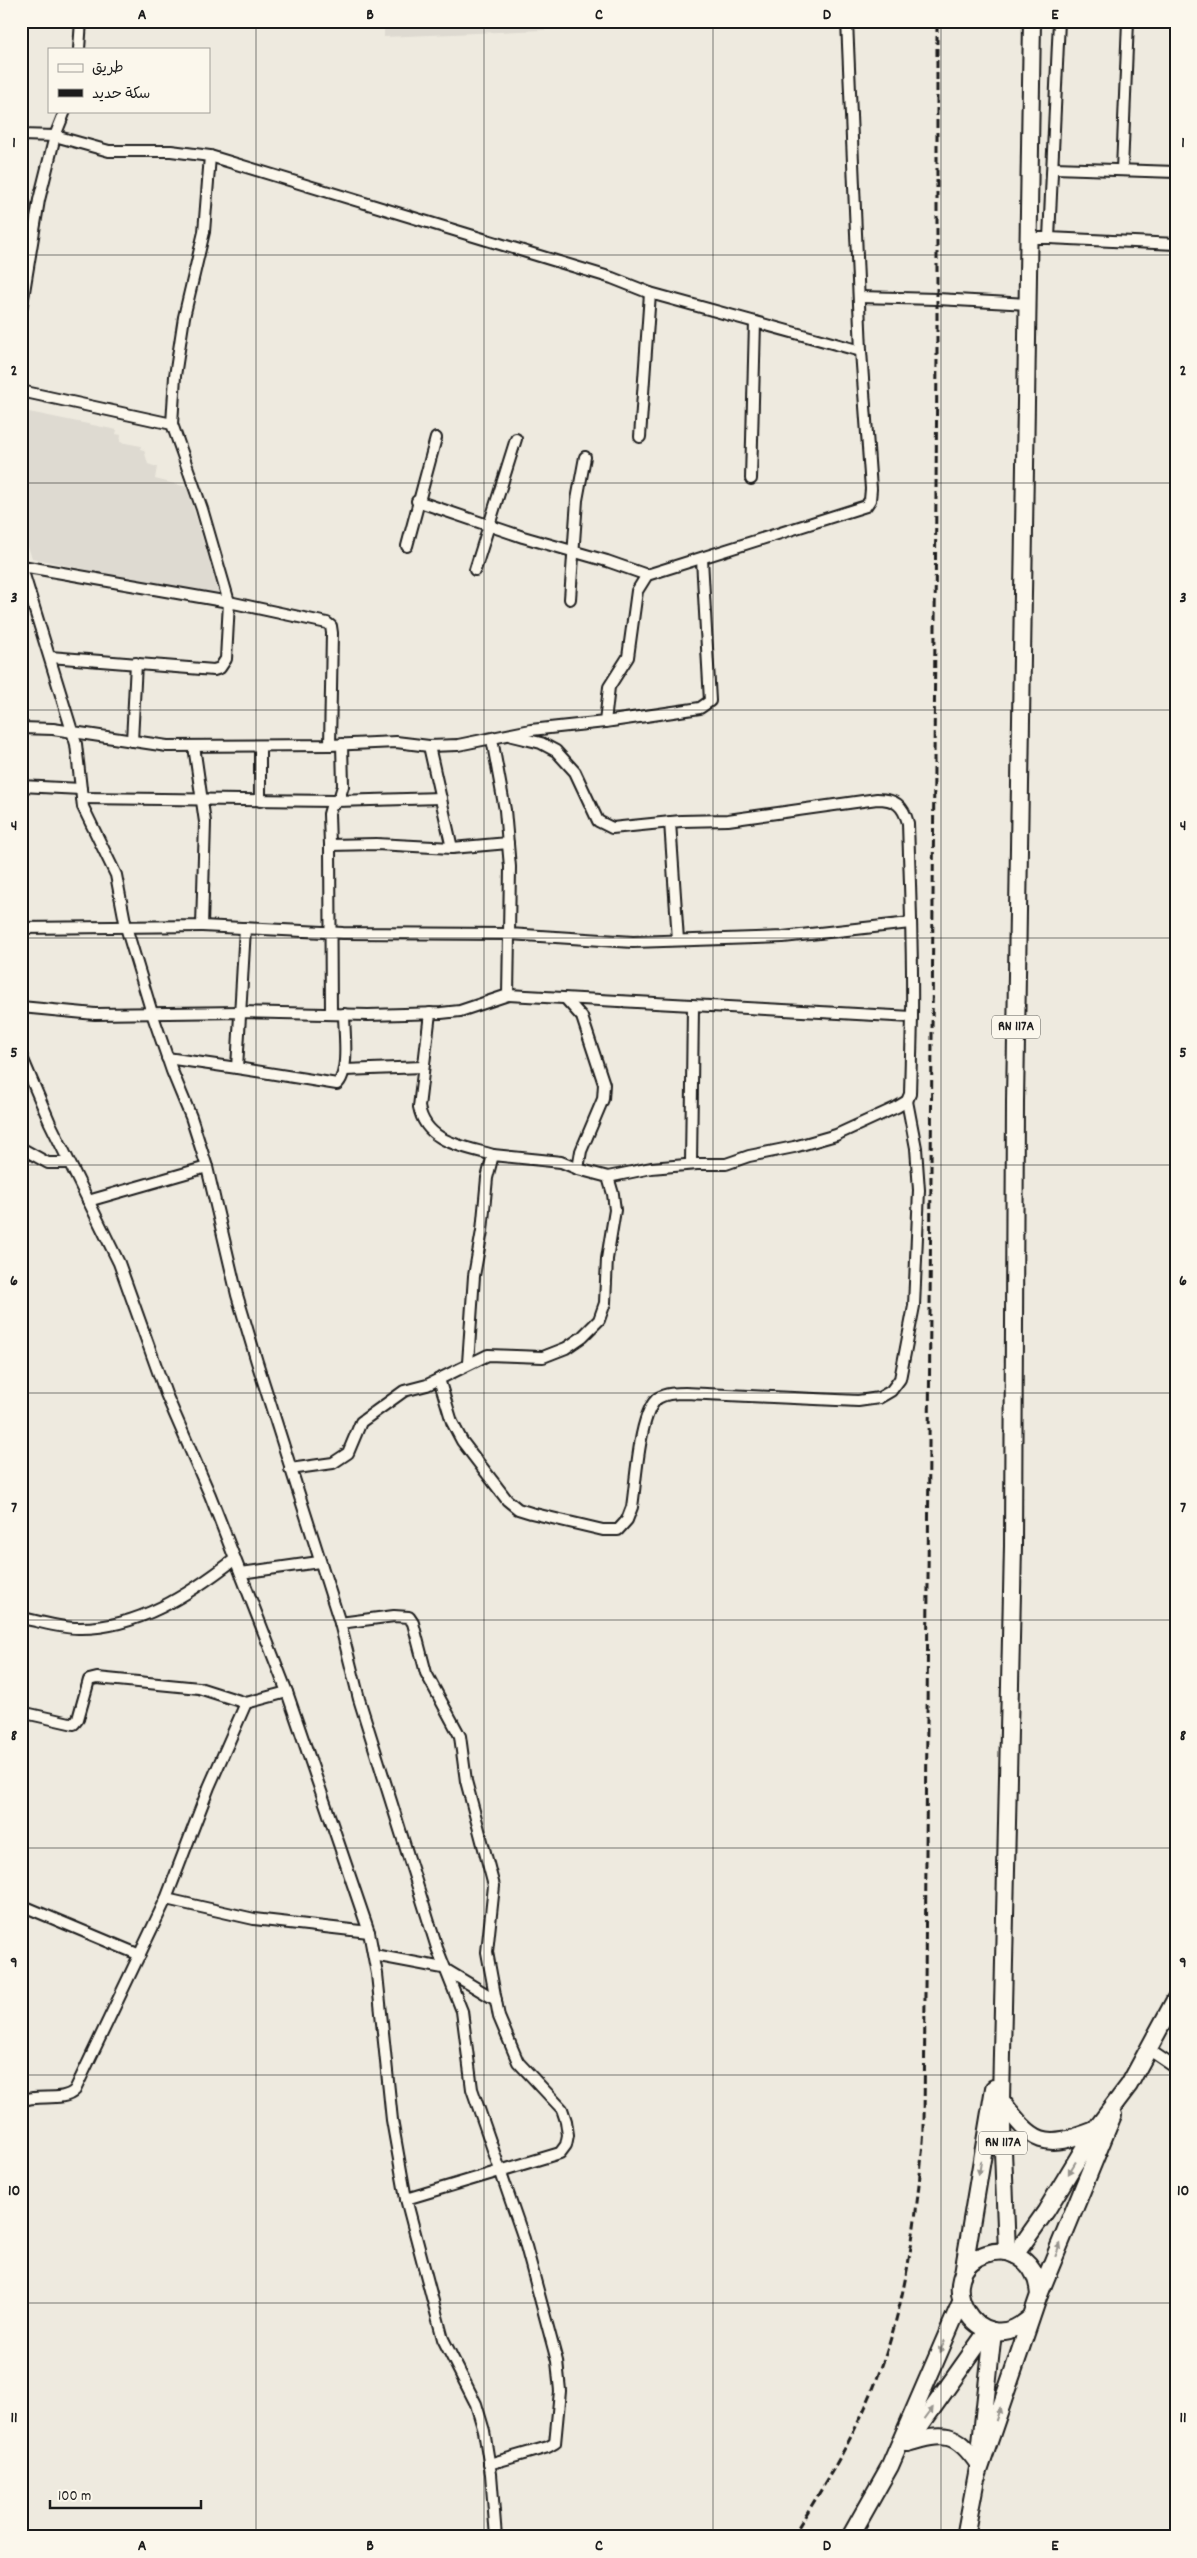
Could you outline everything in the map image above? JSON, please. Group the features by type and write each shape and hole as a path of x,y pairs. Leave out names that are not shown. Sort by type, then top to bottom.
{"main road":[{"name":"RN 117A","path":"1011,2253 1001,2100 1013,1556 1015,1102 1032,21"},
{"path":"978,2471 1030,2318 1120,2099 1176,1998"},
{"path":"1003,2034 960,2288 961,2302 966,2314 976,2324 991,2331 1013,2329 1030,2318"},
{"path":"1011,2253 1046,2211 1095,2130 1120,2099"},
{"path":"1001,2100 1030,2134 1042,2140 1055,2142 1069,2140 1095,2130"},
{"path":"963,2275 971,2264 981,2256 994,2252 1011,2253 1026,2261 1034,2271 1038,2282 1039,2295"},
{"path":"850,2537 890,2466 961,2302"},
{"path":"890,2466 991,2331"},
{"path":"965,2537 978,2471 991,2331"},
{"path":"907,2444 938,2435 949,2436 960,2441 978,2471"}],"street":[{"path":"79,48 81,21"},
{"path":"418,501 647,575 866,506 870,500 872,489 861,351 847,21"},
{"path":"1050,238 1059,21"},
{"path":"1122,170 1128,21"},
{"path":"21,310 39,200 55,136 65,112"},
{"path":"21,135 55,136 109,151 171,151 210,156 612,278 650,293 861,351"},
{"path":"50,657 214,670 220,668 226,659 229,602 202,509 172,424 174,376 184,317 204,232 210,156"},
{"path":"1054,168 1176,172"},
{"path":"1028,238 1176,244"},
{"path":"640,437 650,293"},
{"path":"859,297 1027,304"},
{"path":"751,479 755,322"},
{"path":"21,391 172,424"},
{"path":"408,546 418,501 436,438"},
{"path":"475,570 516,439"},
{"path":"570,599 578,500 586,457"},
{"path":"21,728 53,729 132,741 194,746 330,745 396,742 429,746 458,745 531,730 606,722 700,708 710,701 702,559"},
{"path":"330,745 331,626 327,623 229,602 21,565 71,732 80,768 81,793 87,819 116,875 126,927 152,1013 167,1058 192,1117 207,1167 237,1295 319,1562 340,1623 359,1699 443,1968 462,2011 472,2089 524,2239 557,2361 560,2391 556,2443 548,2448 489,2464"},
{"path":"606,722 609,687 628,657 637,591 647,575"},
{"path":"132,741 136,663"},
{"path":"430,1013 418,1107 421,1120 427,1129 455,1144 493,1155 561,1162 608,1177 651,1168 690,1164 726,1164 828,1137 897,1107 906,1101 910,1094 913,938 910,923 908,823 902,807 890,799 728,820 670,822 621,829 604,826 590,806 575,772 556,751 541,743 508,735"},
{"path":"492,739 505,810 508,844 508,995"},
{"path":"331,1014 329,814 331,806 336,802 343,786 342,744"},
{"path":"194,746 205,822 202,926"},
{"path":"260,746 260,801"},
{"path":"429,746 452,848"},
{"path":"21,786 81,793 260,801 336,802 440,798"},
{"path":"670,822 678,940"},
{"path":"330,845 376,844 452,848 508,844"},
{"path":"21,928 202,926 330,932 509,934 633,942 783,937 910,923"},
{"path":"237,1068 245,928"},
{"path":"21,1007 96,1014 241,1012 331,1014 430,1013 460,1011 508,995 693,1007 912,1017"},
{"path":"566,999 582,1017 604,1084 604,1099 581,1151 578,1168"},
{"path":"690,1164 693,1007"},
{"path":"167,1058 338,1084 342,1080 345,1070 344,1014"},
{"path":"21,1055 70,1163 119,1263 166,1394 241,1573 287,1692 369,1932 374,1955 392,2120 406,2199 443,2339 476,2404 484,2432 496,2537"},
{"path":"345,1070 423,1067"},
{"path":"439,1379 452,1422 462,1441 506,1500 518,1509 603,1530 618,1530 627,1520 632,1507 647,1414 659,1398 669,1394 685,1393 858,1401 879,1398 891,1391 900,1379 914,1306 918,1190 916,1148 906,1101"},
{"path":"21,1148 48,1163 70,1163"},
{"path":"468,1363 474,1276 482,1231 487,1178 493,1155"},
{"path":"88,1201 207,1167"},
{"path":"290,1469 333,1463 348,1453 355,1441 357,1428 366,1418 404,1391 427,1385 468,1363 488,1355 543,1357 566,1348 582,1337 599,1320 605,1303 607,1259 615,1210 608,1177"},
{"path":"21,1618 76,1628 131,1621 199,1587 235,1559"},
{"path":"241,1573 319,1562"},
{"path":"340,1623 394,1616 409,1617 413,1623 426,1673 456,1727 470,1798 494,1886 487,1952 499,2017 518,2062 562,2109 568,2135 566,2145 560,2153 406,2199"},
{"path":"21,1712 74,1724 78,1719 88,1680 97,1678 199,1688 246,1703 287,1692"},
{"path":"21,2101 40,2096 65,2096 75,2090 166,1899 209,1787 246,1703"},
{"path":"166,1899 254,1919 369,1932"},
{"path":"21,1905 140,1955"},
{"path":"374,1955 443,1968 496,2000"},
{"path":"1148,2049 1176,2068"}],"shaded area":[{"path":"384,21 590,21 590,28 384,37"},
{"path":"29,412 117,430 116,434 121,435 120,442 141,446 140,449 144,450 148,464 157,467 155,479 187,487 221,599 32,558 21,528 21,416 28,416"}],"railway":[{"path":"792,2537 850,2439 870,2397 888,2346 897,2316 910,2255 924,2130 937,354 937,21"}]}
